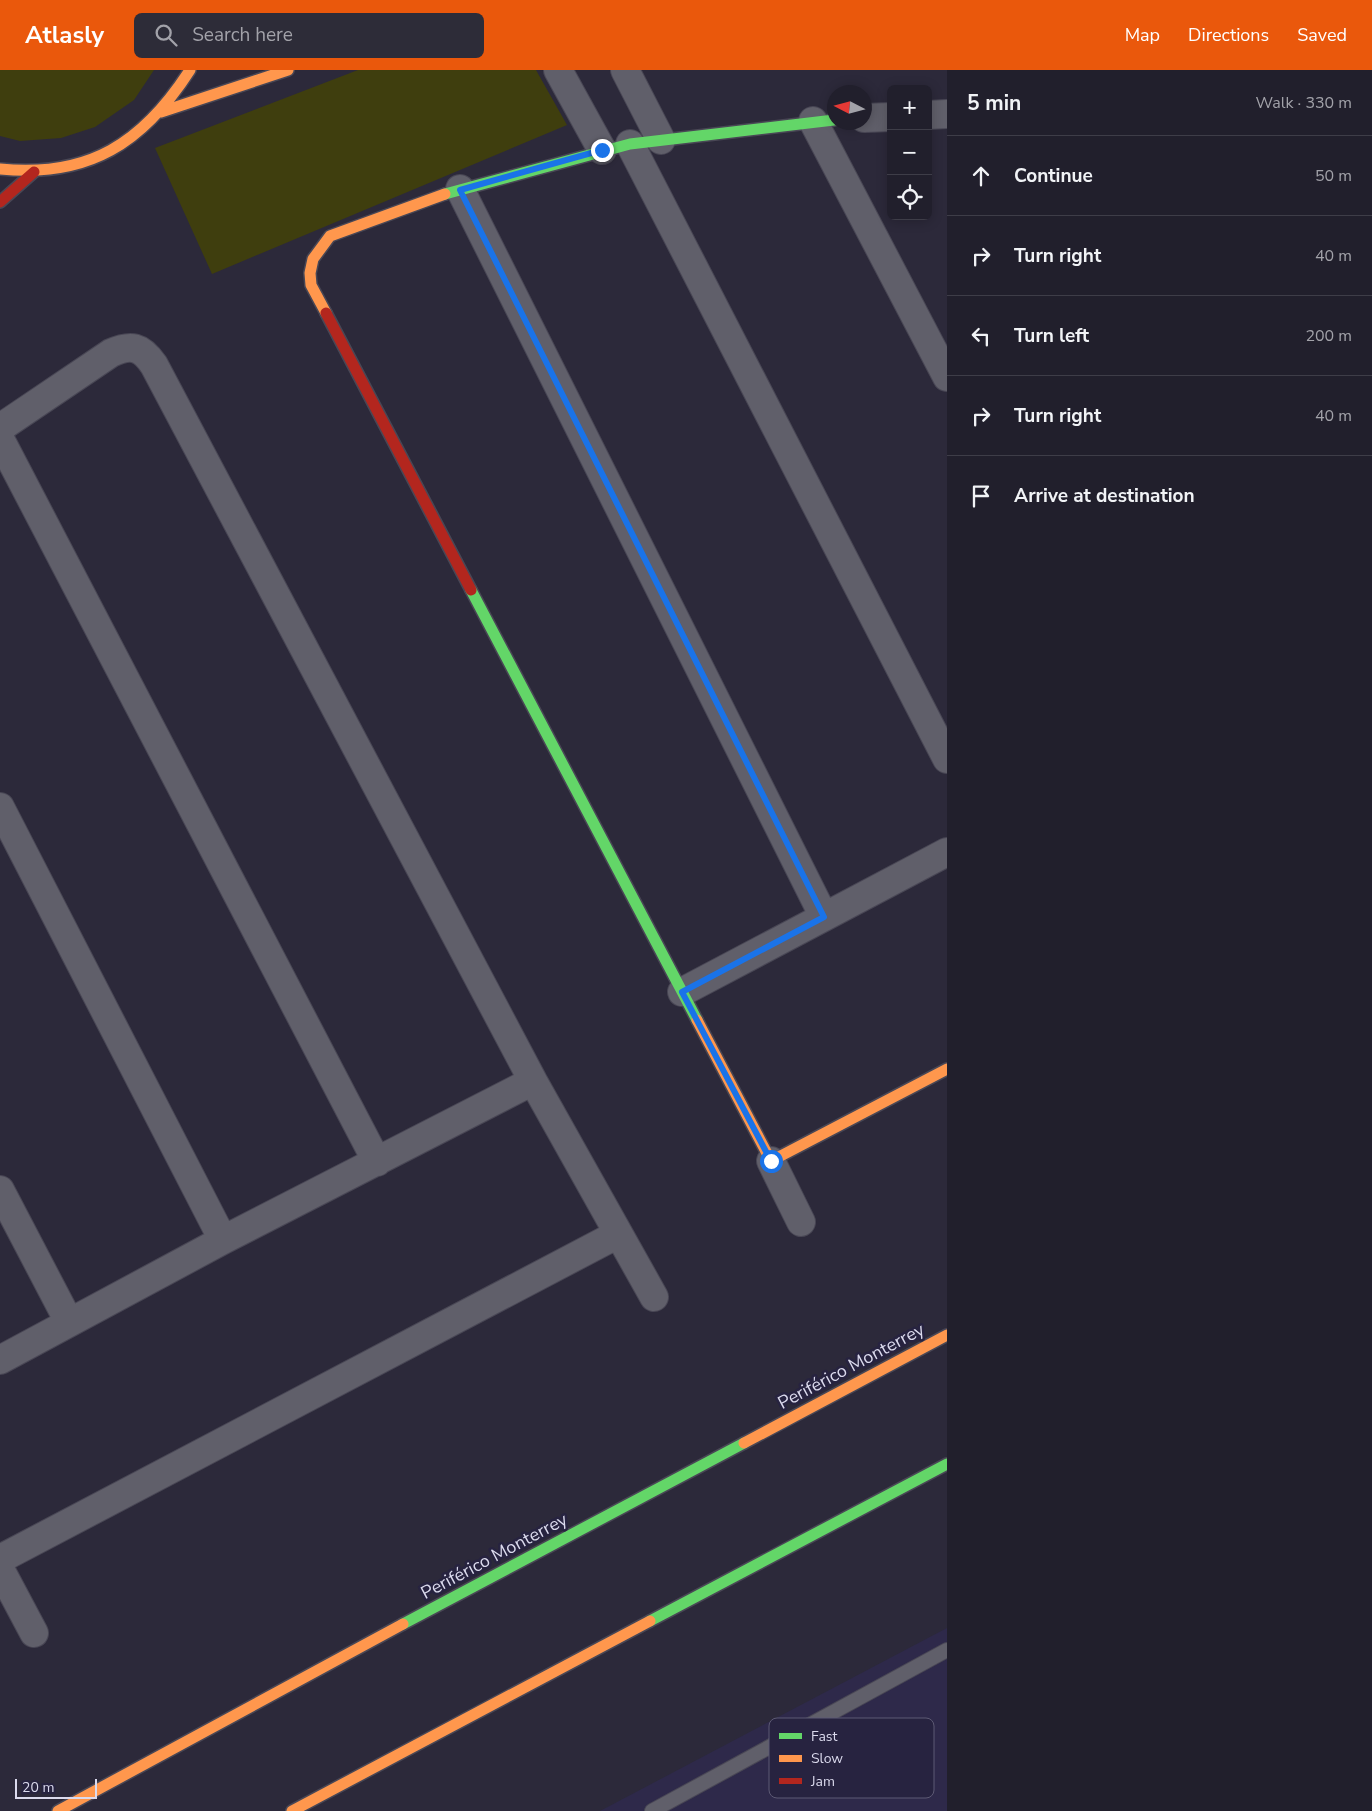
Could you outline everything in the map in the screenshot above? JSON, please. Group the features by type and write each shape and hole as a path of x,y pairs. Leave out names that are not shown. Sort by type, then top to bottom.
{"main road":[{"path":"0,169 34,172 62,168 107,152 140,132 161,112 179,89 190,70"},
{"path":"161,112 288,70"},
{"path":"824,120 630,144 602,150 460,190 330,236 321,246 314,259 310,273 311,285 771,1161 947,1069"},
{"path":"0,202 34,172"},
{"name":"Periférico Monterrey","path":"58,1811 256,1702 947,1334"},
{"path":"292,1811 947,1464"}],"street":[{"path":"558,70 602,150"},
{"path":"625,70 661,140"},
{"path":"932,114 947,114"},
{"path":"872,118 887,117"},
{"path":"824,120 947,377"},
{"path":"630,144 947,760"},
{"path":"460,190 824,917"},
{"path":"0,428 111,353 124,348 137,349 146,353 533,1081 654,1297"},
{"path":"0,439 377,1162"},
{"path":"0,807 223,1240"},
{"path":"682,992 947,852"},
{"path":"0,1360 223,1240 533,1081"},
{"path":"771,1161 801,1222"},
{"path":"0,1190 69,1322"},
{"path":"0,1559 618,1234"},
{"path":"0,1569 34,1633"}],"lane":[{"path":"822,1718 947,1650"},
{"path":"652,1811 769,1747"}],"shaded area":[{"path":"0,70 154,70 134,100 95,127 61,138 20,141 0,136"},
{"path":"358,70 536,70 567,125 212,274 155,148"},
{"path":"947,1628 947,1811 600,1811 769,1722 769,1798 934,1798 934,1718 776,1718"}],"traffic: fast":[{"path":"445,194 630,144 827,121"},
{"path":"471,590 697,1020"},
{"path":"403,1624 744,1443"},
{"path":"650,1621 947,1464"}],"traffic: slow":[{"path":"0,169 32,170 61,168 87,161 111,150 133,136 153,118 172,96 190,70"},
{"path":"161,112 288,70"},
{"path":"326,313 311,285 310,273 313,259 330,236 445,194"},
{"path":"697,1020 771,1161 947,1069"},
{"path":"744,1443 947,1335"},
{"path":"292,1811 650,1621"},
{"path":"58,1811 403,1624"}],"traffic: jam":[{"path":"0,202 34,172"},
{"path":"326,313 471,590"}],"route":[{"path":"602,150 460,190 824,917 682,992 771,1161"}]}
